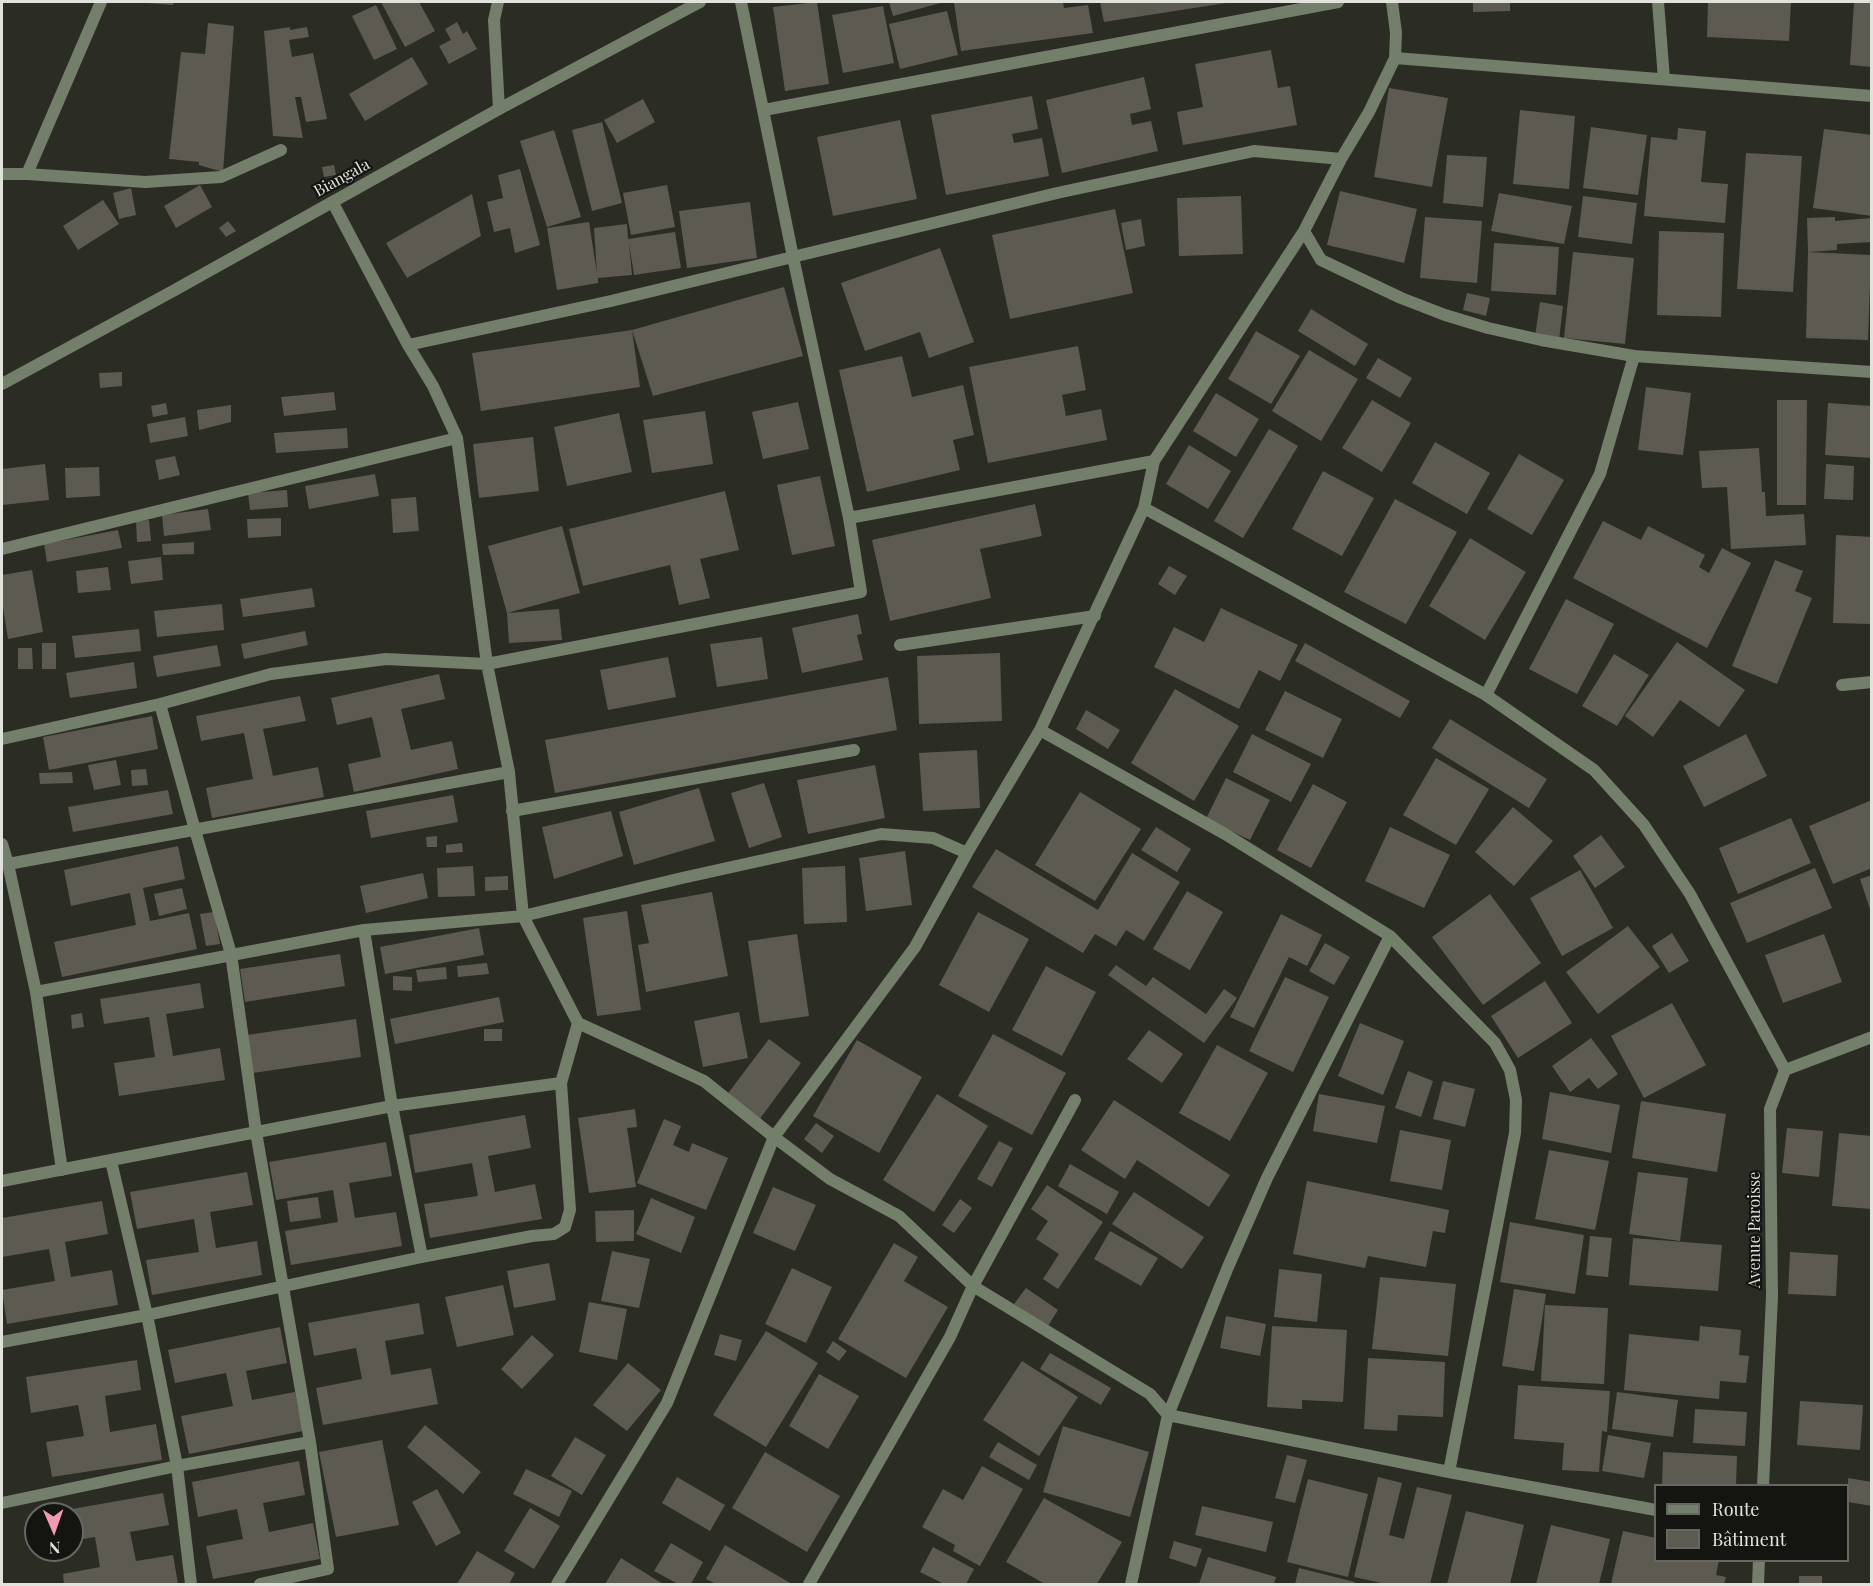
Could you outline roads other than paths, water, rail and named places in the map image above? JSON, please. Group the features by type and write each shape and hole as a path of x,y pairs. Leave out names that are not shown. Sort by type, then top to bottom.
{"street":[{"path":"27,174 101,2"},
{"path":"498,2 494,20 499,109"},
{"name":"Biangala","path":"2,384 333,203 499,109 700,2"},
{"path":"2,739 160,704 271,674 386,659 486,664 861,592 849,518 741,2"},
{"path":"764,110 1338,2"},
{"path":"557,1584 667,1403 774,1137 915,947 967,853 1040,730 1144,508 1154,461 1304,231 1341,159 1369,112 1395,58 1392,2"},
{"path":"1658,2 1664,79"},
{"path":"1395,58 1872,96"},
{"path":"2,174 145,182 221,177 281,150"},
{"path":"408,345 611,300 1057,193 1254,151 1341,159"},
{"path":"333,203 432,386 457,438 486,664 509,772 524,916 578,1023 704,1081 830,1179 899,1216 973,1287 1150,1394 1168,1415 1449,1472 1654,1510"},
{"path":"1304,231 1321,260 1401,298 1488,328 1541,340 1634,356 1872,372"},
{"path":"1486,695 1600,474 1634,356"},
{"path":"2,549 457,438"},
{"path":"849,518 1154,461"},
{"path":"1144,508 1486,695 1594,770 1644,825 1690,894 1785,1070 1872,1037"},
{"path":"900,645 1095,616"},
{"path":"1842,685 1872,682"},
{"path":"160,704 231,954 256,1132 310,1442 328,1569 260,1584"},
{"path":"1040,730 1225,834 1390,936 1495,1043 1510,1070 1515,1100 1515,1133 1449,1472"},
{"path":"512,811 854,750"},
{"path":"8,864 509,772"},
{"path":"36,992 364,930 524,916 881,834 933,838 967,853"},
{"path":"2,844 36,992 62,1170"},
{"path":"364,930 392,1106 422,1257"},
{"path":"1131,1584 1168,1415 1267,1178 1390,936"},
{"path":"2,1342 147,1315 422,1257 532,1236 554,1234 565,1227 570,1209 561,1083 578,1023"},
{"name":"Avenue Paroisse","path":"1763,1484 1772,1297 1770,1109 1785,1070"},
{"path":"2,1181 392,1106 561,1083"},
{"path":"809,1584 950,1337 973,1287 1075,1100"},
{"path":"111,1161 147,1315 177,1466 191,1584"},
{"path":"2,1503 177,1466 310,1442"},
{"path":"1758,1584 1760,1562"}]}
